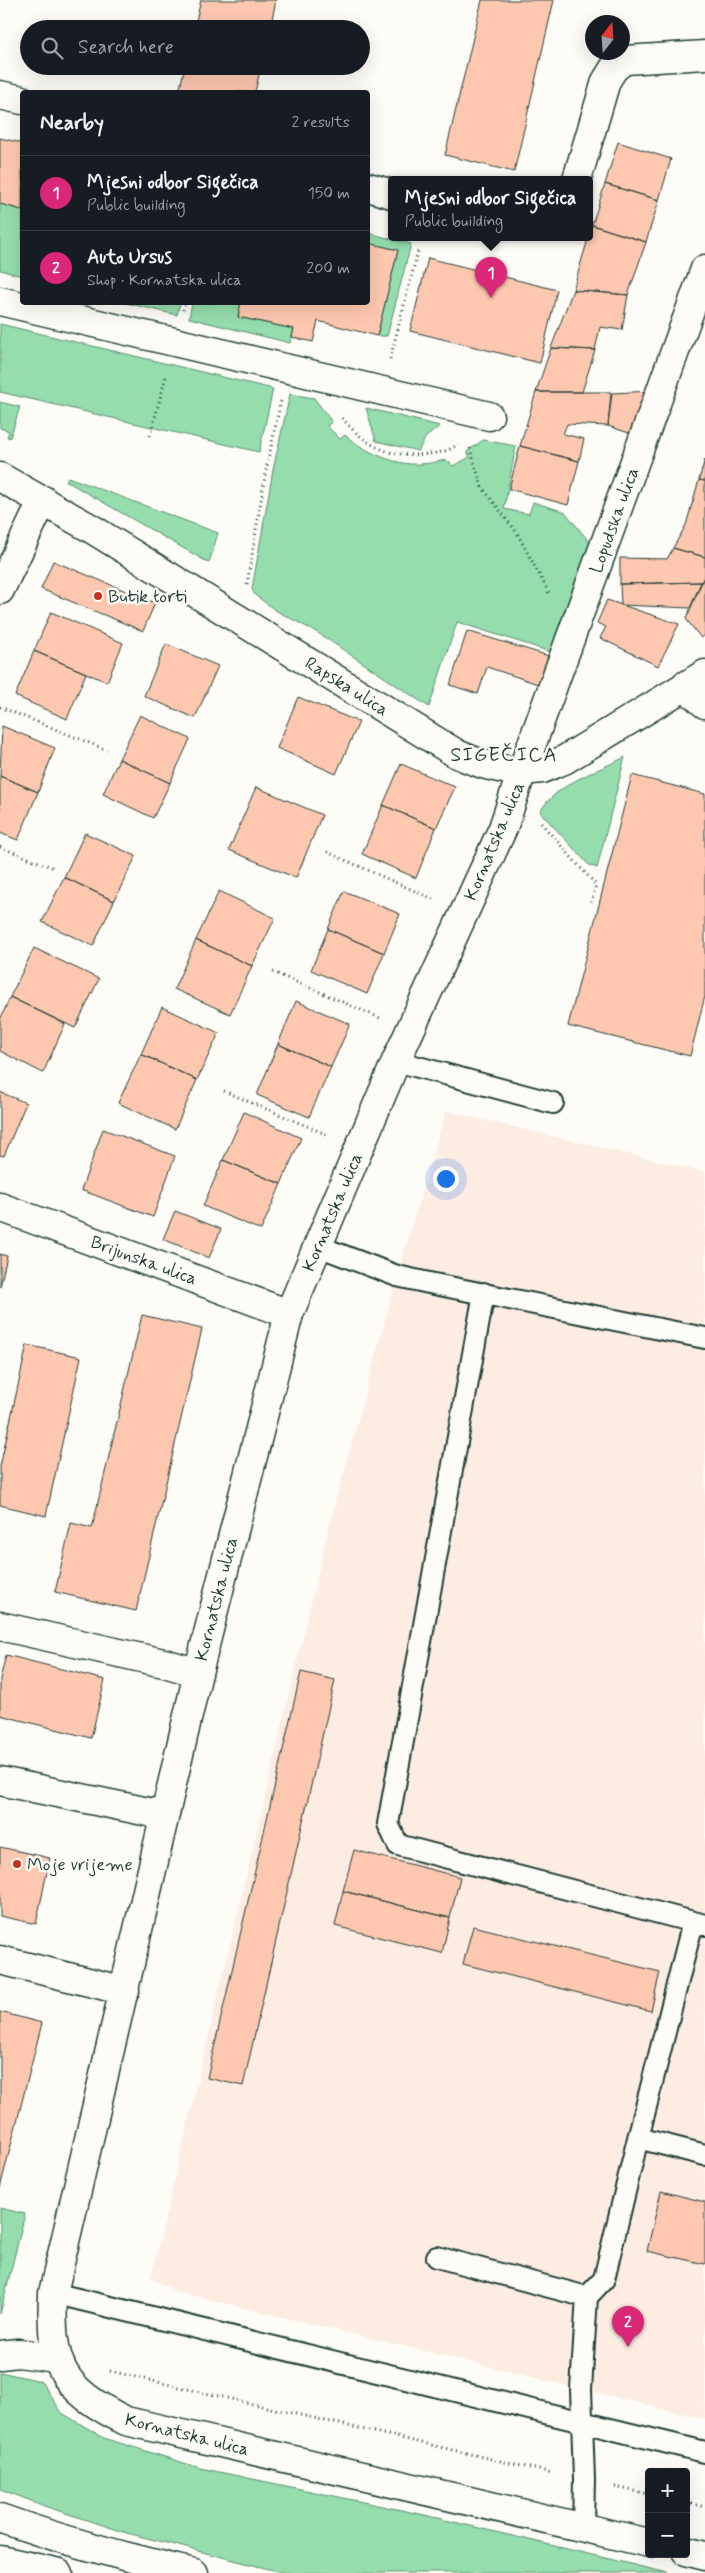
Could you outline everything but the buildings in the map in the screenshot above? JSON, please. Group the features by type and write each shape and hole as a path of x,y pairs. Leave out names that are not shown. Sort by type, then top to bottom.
{"street":[{"path":"578,176 606,81 614,68 625,60 705,55"},
{"path":"0,95 20,100"},
{"path":"370,188 388,193"},
{"name":"Lopudska ulica","path":"522,771 705,269"},
{"path":"0,301 382,392 475,421"},
{"name":"Rapska ulica","path":"0,476 43,500 458,754 482,765 502,770 542,769 564,760 694,680"},
{"path":"0,590 43,500"},
{"path":"694,680 705,704"},
{"name":"Kornatska ulica","path":"522,771 502,828 396,1061 289,1314 164,1815 125,1991 53,2293 52,2330 56,2358 69,2382 87,2399 126,2421 645,2541"},
{"name":"Brijunska ulica","path":"0,1206 289,1314"},
{"name":"Kornatska ulica","path":"0,1626 168,1664 198,1673"},
{"path":"0,1781 164,1815"},
{"path":"0,1960 125,1991"},
{"path":"0,2355 18,2353 56,2358"},
{"path":"0,2518 87,2547 194,2573"},
{"path":"690,2552 705,2556"},
{"path":"0,2560 59,2573"}],"lane":[{"path":"396,1061 553,1103"},
{"path":"318,1246 397,1276 705,1338"},
{"path":"484,1293 388,1824 398,1845 699,1924 638,2138 604,2279 587,2296 581,2389 584,2480 583,2527"},
{"path":"638,2138 705,2154"},
{"path":"437,2257 587,2296"},
{"path":"53,2293 582,2424 705,2452"}],"path":[{"path":"382,392 418,251"},
{"path":"245,592 267,465 288,369"},
{"path":"326,378 342,418 358,436 379,449 397,454 441,453 455,446 475,421"},
{"path":"475,421 482,487 517,533 572,635"},
{"path":"0,707 107,750"},
{"path":"541,822 596,884 591,902"},
{"path":"0,847 54,868"},
{"path":"327,852 434,900"},
{"path":"273,972 390,1022"},
{"path":"224,1091 331,1137"},
{"path":"56,2358 645,2493"},
{"path":"690,2504 705,2507"}],"shaded area":[{"path":"446,1111 705,1172 705,2419 175,2291 151,2278 328,1531 397,1276"}],"green space":[{"path":"0,204 20,209 20,275 0,270"},
{"path":"370,234 388,238 388,241 411,244 387,336 377,336 398,250 370,243"},
{"path":"134,305 180,305 177,315"},
{"path":"192,305 241,305 238,317 294,329 290,343 189,318"},
{"path":"0,324 273,389 259,452 0,392"},
{"path":"290,394 314,398 332,422 327,426 340,439 345,435 370,452 401,463 423,464 447,460 453,466 470,457 467,452 483,440 516,446 504,509 529,514 533,502 565,512 592,545 551,652 457,622 429,707 318,633 275,610 255,595 252,589 273,470"},
{"path":"0,402 20,407 10,438 7,437 9,431 0,428"},
{"path":"366,408 440,426 426,437 418,451 376,441"},
{"path":"68,477 218,533 209,563 66,481"},
{"path":"625,757 597,868 589,865 540,812 547,802 566,786"},
{"path":"0,2208 25,2214 0,2314"},
{"path":"0,2372 41,2381 62,2413 104,2438 200,2468 420,2514 668,2573 285,2573 127,2533 47,2507 0,2489"}],"place":[{"name":"Mjesni odbor Sigečica","path":"491,298"},
{"name":"Butik torti","path":"98,596"},
{"name":"Moje vrijeme","path":"17,1864"},
{"name":"Auto Ursus","path":"628,2347"}],"district":[{"name":"SIGEČICA","path":"504,754"}]}
